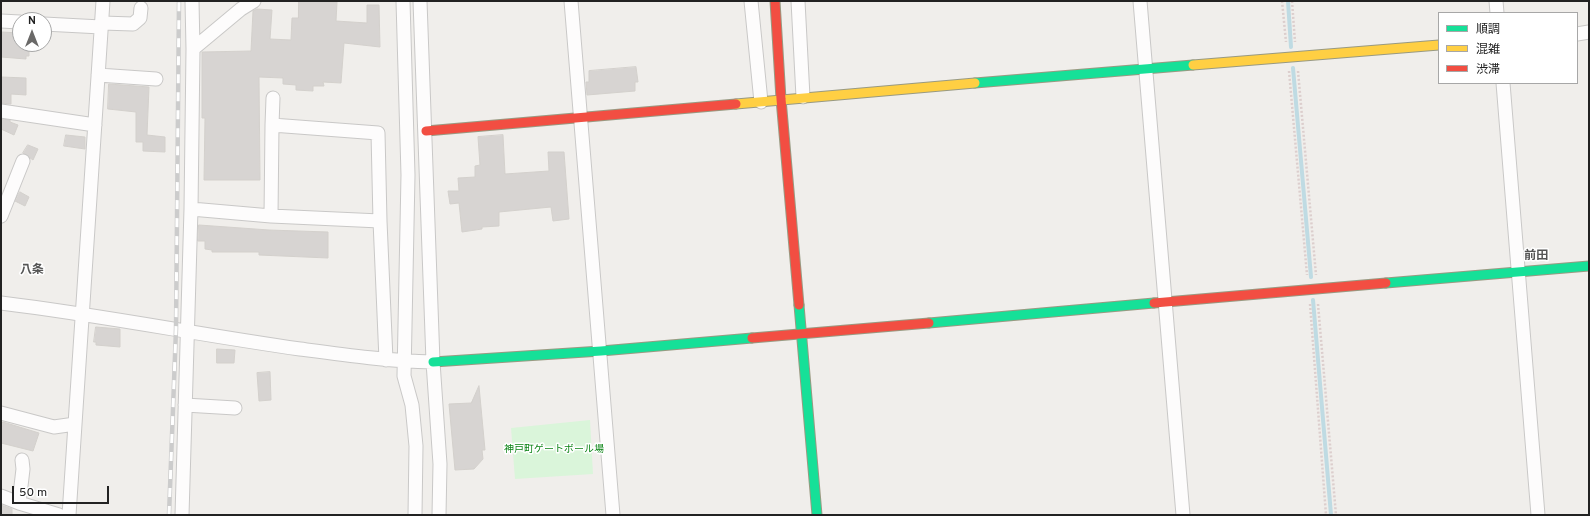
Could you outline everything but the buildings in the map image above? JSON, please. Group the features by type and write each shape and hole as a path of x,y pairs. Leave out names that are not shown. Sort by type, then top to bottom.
{"street":[{"path":"69,515 103,1"},
{"path":"182,515 191,209 193,48 192,1"},
{"path":"193,48 241,9 254,1"},
{"path":"403,1 408,175 404,376 412,406 416,446 415,515"},
{"path":"420,1 426,131 433,362 440,464 439,515"},
{"path":"571,1 601,351 613,515"},
{"path":"751,1 761,102"},
{"path":"775,1 781,99 817,515"},
{"path":"798,1 803,97"},
{"path":"1140,1 1183,515"},
{"path":"1496,1 1497,12"},
{"path":"52,24 133,24 140,18 141,8"},
{"path":"1,21 12,22"},
{"path":"1578,34 1589,32"},
{"path":"426,131 761,102 803,97 1438,45"},
{"path":"98,75 156,79"},
{"path":"1503,84 1538,515"},
{"path":"271,216 273,98"},
{"path":"1,111 95,125"},
{"path":"272,125 378,133 386,360"},
{"path":"1,216 23,161"},
{"path":"191,209 271,216 380,221"},
{"path":"1,303 82,314 225,338 386,360 433,362 601,351 1165,301 1589,266"},
{"path":"185,405 235,408"},
{"path":"1,413 54,427 75,424"},
{"path":"19,503 22,460"},
{"path":"1,496 59,515"}],"path":[{"path":"1282,1 1292,57 1313,289 1336,515"},
{"path":"1292,1 1292,57 1313,289 1326,515"}],"green space":[{"name":"神戸町ゲートボール場","path":"590,420 593,474 515,479 511,428"}],"waterway":[{"path":"1288,1 1291,47"},
{"path":"1293,68 1311,277"},
{"path":"1313,300 1331,515"}],"railway":[{"path":"169,515 176,329 179,1"}],"traffic: fast":[{"path":"975,83 1193,65"},
{"path":"1386,283 1589,266"},
{"path":"929,323 1154,303"},
{"path":"799,305 817,515"},
{"path":"433,362 601,351 752,338"}],"traffic: slow":[{"path":"1193,65 1438,45"},
{"path":"736,104 975,83"}],"traffic: jam":[{"path":"775,1 781,99 799,305"},
{"path":"426,131 736,104"},
{"path":"1154,303 1386,283"},
{"path":"752,338 929,323"}],"district":[{"name":"前田","path":"1536,257"},
{"name":"八条","path":"32,271"}]}
